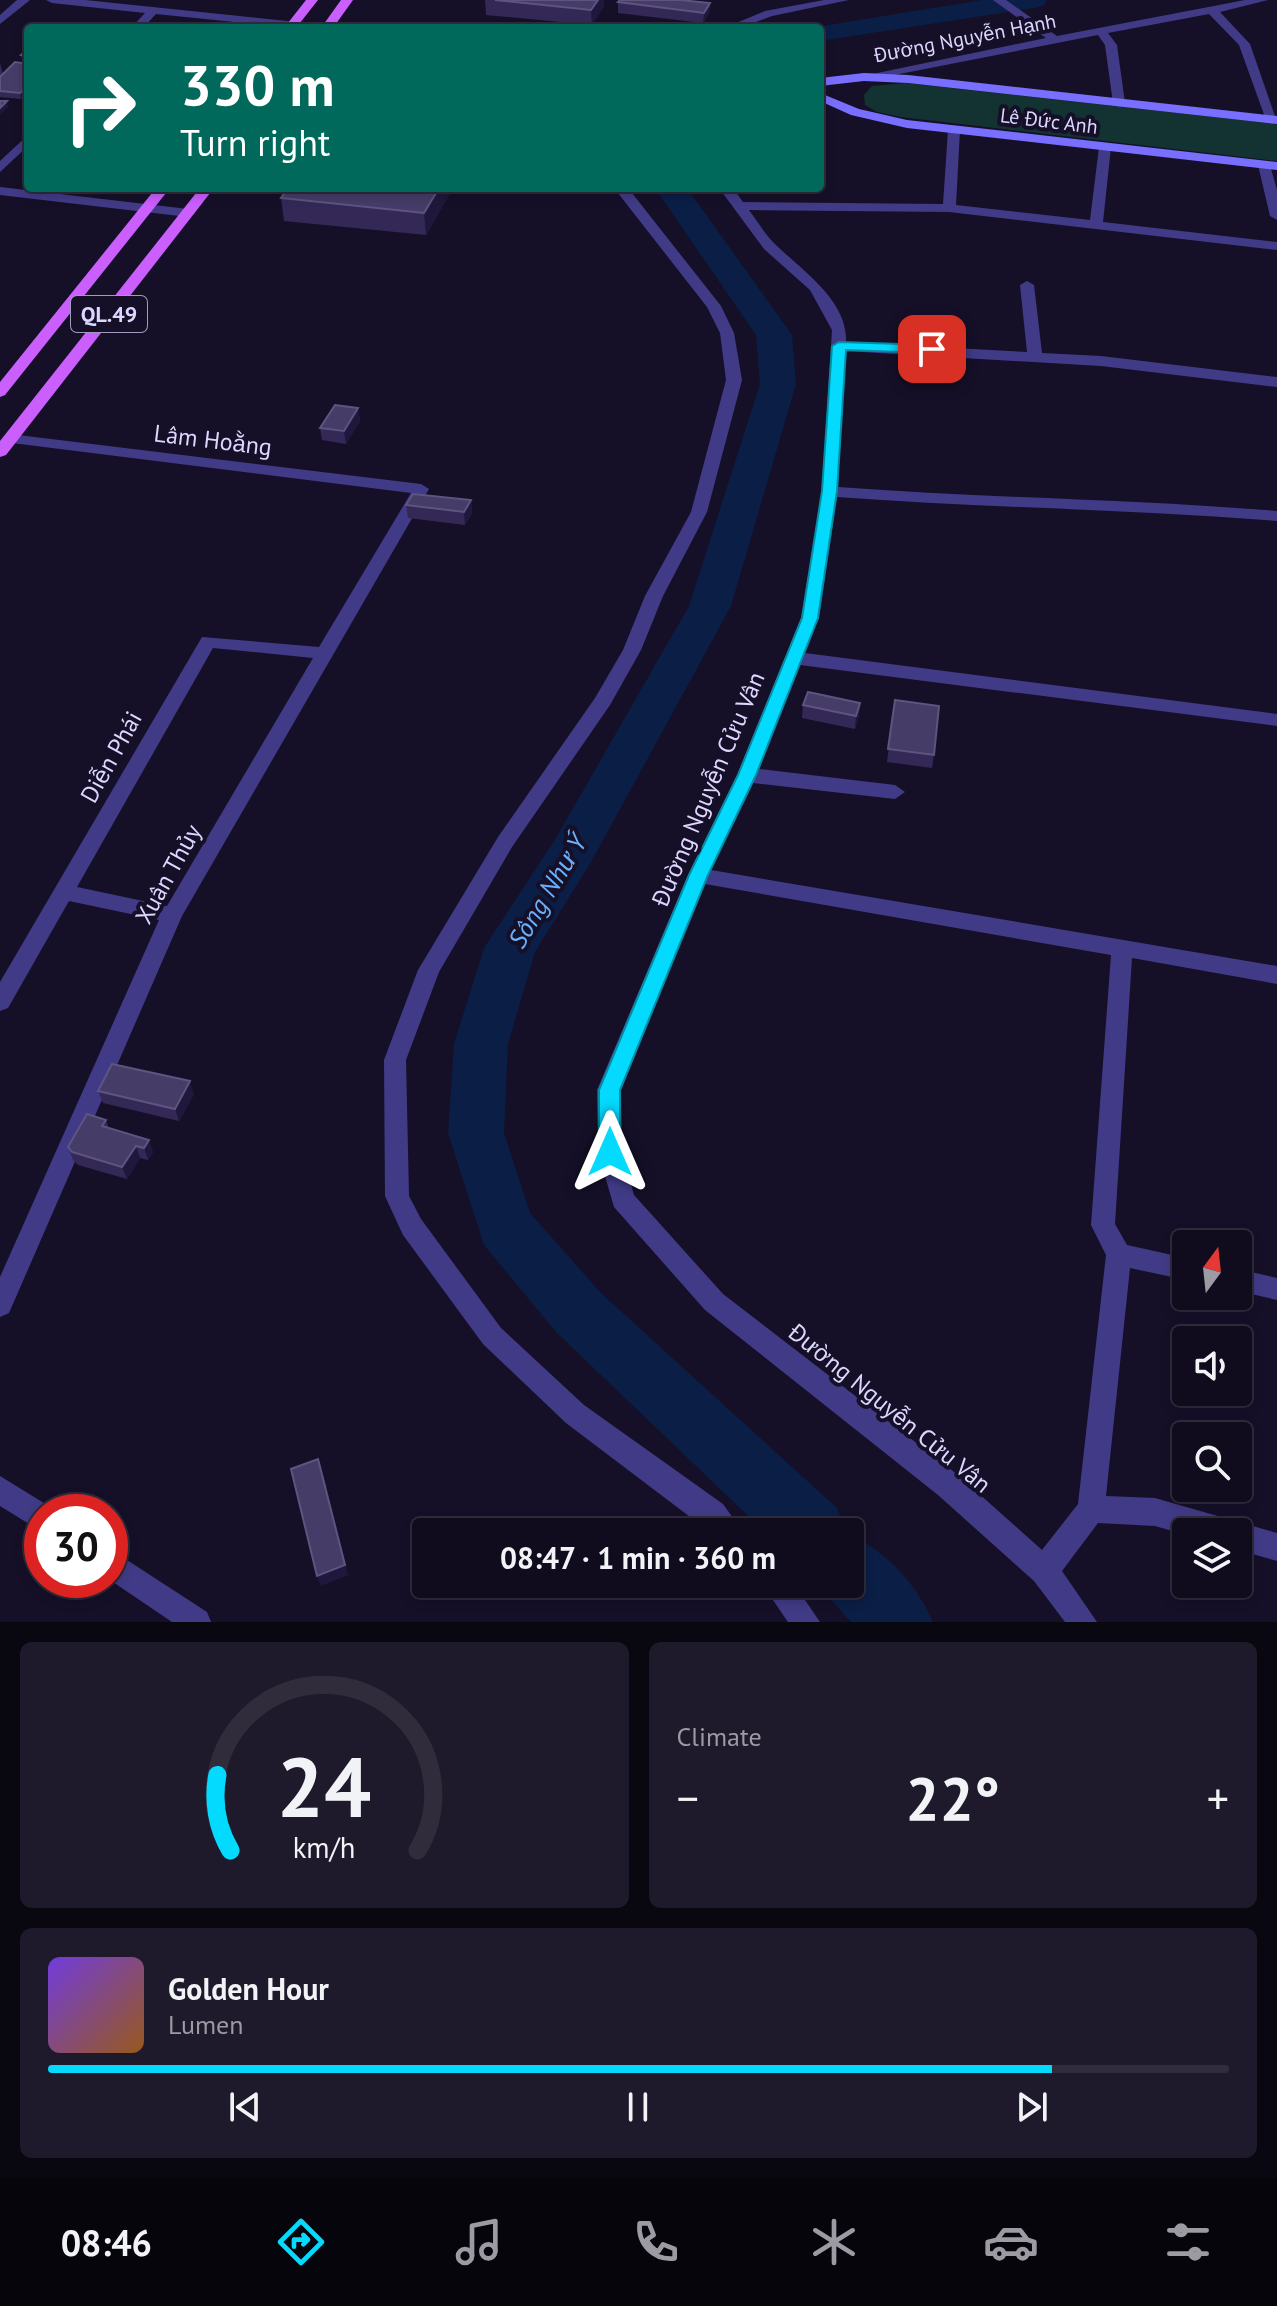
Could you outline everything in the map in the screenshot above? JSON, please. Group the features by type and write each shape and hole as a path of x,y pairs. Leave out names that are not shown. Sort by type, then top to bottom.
{"main road":[{"path":"294,24 312,0"},
{"path":"329,24 347,0"},
{"name":"QL.49","path":"0,392 160,192"},
{"name":"QL.49","path":"3,443 204,192"}],"street":[{"path":"0,21 24,0"},
{"path":"52,0 275,24"},
{"path":"798,0 812,4"},
{"path":"740,24 769,13 843,0"},
{"path":"999,0 1053,38"},
{"name":"Đường Nguyễn Hạnh","path":"864,77 1262,0"},
{"path":"141,24 154,10"},
{"path":"1213,11 1244,44 1274,120"},
{"path":"1101,32 1111,45 1119,103"},
{"name":"Lê Đức Anh","path":"824,82 864,77 1274,120"},
{"name":"Lê Đức Anh","path":"824,99 874,118 1271,166"},
{"path":"949,208 954,130"},
{"path":"0,168 24,143"},
{"path":"1096,226 1105,147"},
{"path":"1271,166 1277,216"},
{"path":"0,191 188,213"},
{"path":"624,192 714,306 727,333 734,380 699,512 654,596 632,650 603,701 505,842 429,970 395,1060 397,1196 412,1227 492,1336 575,1414 717,1518"},
{"path":"732,197 949,208 1277,246"},
{"name":"Đường Nguyễn Cửu Vân","path":"732,197 769,246 816,288 839,330 830,491 810,618 747,775 698,875 609,1090 610,1152 623,1200 714,1302 948,1485 1044,1571 1083,1622"},
{"path":"1027,285 1035,356"},
{"path":"839,346 1035,356 1277,382"},
{"name":"Lâm Hoằng","path":"3,443 421,489"},
{"name":"Xuân Thủy","path":"0,1305 172,915 421,489"},
{"path":"830,491 970,502 1146,505 1277,516"},
{"name":"Diễn Phái","path":"0,1002 208,641 327,654"},
{"path":"793,658 1277,720"},
{"path":"747,775 895,792"},
{"path":"698,875 1277,975"},
{"path":"66,892 172,915"},
{"path":"1044,1571 1091,1509 1119,1254 1103,1225 1122,950"},
{"path":"1119,1254 1172,1266"},
{"path":"1252,1283 1277,1289"},
{"path":"0,1490 24,1506"},
{"path":"1091,1509 1155,1512 1176,1518"},
{"path":"1252,1540 1277,1547"},
{"path":"128,1575 197,1622"},
{"path":"787,1598 806,1622"}],"green space":[{"path":"905,83 1277,124 1277,161 901,117 877,112 865,105 864,95 872,86"}],"building":[{"path":"495,0 598,0 591,10"},
{"path":"618,2 710,3 704,13"},
{"path":"15,62 24,63 24,90 20,93 0,91 0,77"},
{"path":"285,192 437,192 424,213 281,198"},
{"path":"335,405 358,408 344,431 320,428"},
{"path":"413,494 471,500 464,512 406,505"},
{"path":"808,692 860,703 856,716 803,705"},
{"path":"895,700 939,706 934,755 888,749"},
{"path":"112,1064 190,1081 175,1109 98,1091"},
{"path":"87,1114 106,1120 102,1126 149,1140 144,1148 136,1146 122,1167 72,1152 68,1147"},
{"path":"318,1459 345,1565 317,1576 291,1469"}],"waterway":[{"name":"Sông Như Ý","path":"824,32 1034,0"},
{"name":"Sông Như Ý","path":"674,192 774,335 778,384 710,606 573,851 510,948 481,1044 476,1133 505,1227 579,1313 798,1518"},
{"name":"Sông Như Ý","path":"864,1585 898,1622"}],"route":[{"path":"610,1152 609,1090 698,875 747,775 810,618 830,491 839,346 932,349"}]}
